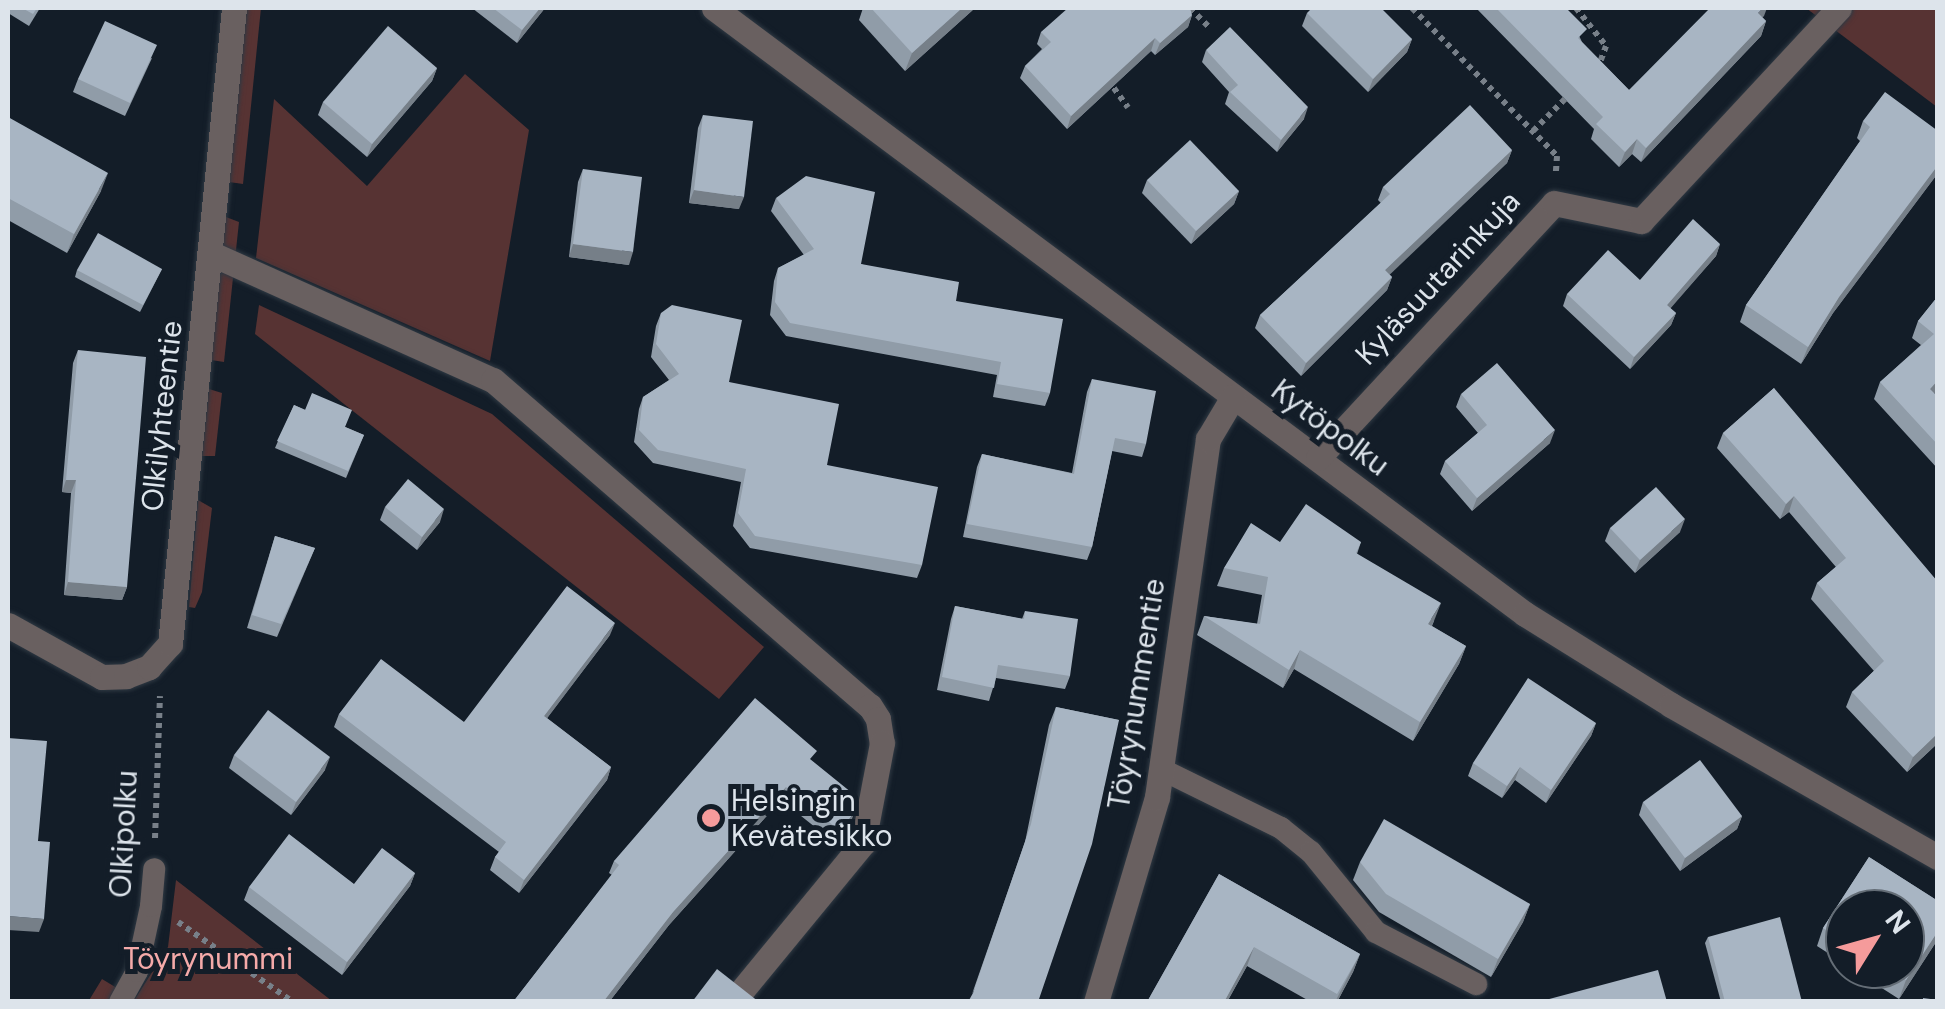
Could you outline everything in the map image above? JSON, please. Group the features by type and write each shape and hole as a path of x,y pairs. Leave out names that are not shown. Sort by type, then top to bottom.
{"street":[{"name":"Olkilyhteentie","path":"150,667 170,644 234,8"},
{"name":"Kytöpolku","path":"714,8 1525,614 1672,705 1938,857"},
{"name":"Kyläsuutarinkuja","path":"1318,458 1554,202 1641,220 1839,8"},
{"path":"212,254 493,380 870,706 878,720 882,743 863,843 744,988"},
{"name":"Töyrynummentie","path":"1096,1002 1157,797 1208,439 1233,397"},
{"path":"8,625 102,677 126,676 150,667"}],"lane":[{"path":"1161,768 1280,828 1311,852 1376,932 1476,984"},
{"name":"Olkipolku","path":"120,1002 137,971 151,906 154,870"}],"path":[{"path":"1190,8 1210,28"},
{"path":"1412,8 1557,156 1554,202"},
{"path":"1576,8 1606,46 1600,64 1586,78"},
{"path":"1100,70 1128,108"},
{"path":"1534,131 1573,91"},
{"name":"Olkipolku","path":"150,667 160,696 154,870"},
{"path":"151,906 240,962 293,1002"}],"green space":[{"path":"247,8 261,8 243,184 229,182"},
{"path":"1806,8 1937,8 1937,107 1839,33"},
{"path":"465,74 529,130 490,361 256,258 274,99 367,186"},
{"path":"226,217 239,222 224,362 211,360"},
{"path":"259,305 492,414 764,647 719,699 255,334"},
{"path":"209,389 222,393 215,456 202,456"},
{"path":"198,500 212,508 202,592 195,608 189,607"},
{"name":"Töyrynummi","path":"176,880 332,1001 88,1002 102,979 135,999 168,947"}],"building":[{"path":"493,8 540,8 522,30"},
{"path":"871,8 962,8 912,53"},
{"path":"1068,8 1190,8 1192,15 1160,43 1155,38 1071,116 1025,66 1051,42 1041,32"},
{"path":"1312,8 1381,8 1412,39 1373,79 1307,13"},
{"path":"1496,8 1566,8 1587,29 1578,38 1629,90 1710,8 1763,8 1758,13 1766,21 1646,148 1637,139 1625,152 1596,124 1603,117"},
{"path":"105,21 157,45 130,103 78,79"},
{"path":"388,26 437,68 372,144 323,102"},
{"path":"1230,27 1308,107 1281,140 1230,92 1238,85 1206,50"},
{"path":"1885,92 1938,131 1938,165 1839,297 1808,347 1746,305 1870,127 1863,121"},
{"path":"1470,105 1512,150 1385,270 1392,277 1306,363 1260,315 1390,194 1383,187"},
{"path":"703,115 753,121 744,197 694,190"},
{"path":"8,117 108,173 74,234 8,198"},
{"path":"1190,140 1239,191 1196,231 1147,180"},
{"path":"583,169 642,177 633,252 573,244"},
{"path":"806,176 875,192 861,264 959,282 956,301 1063,319 1050,393 997,384 1001,362 790,323 775,302 778,268 814,249 776,198"},
{"path":"1693,219 1720,244 1667,305 1676,313 1634,357 1567,294 1608,250 1640,280"},
{"path":"98,233 162,269 143,305 77,270"},
{"path":"1938,296 1938,380 1930,389 1938,397 1938,445 1880,382 1934,334 1918,321"},
{"path":"672,305 742,320 729,382 839,404 827,465 938,487 922,565 755,536 738,513 746,469 658,450 639,430 643,397 679,374 656,344 661,313"},
{"path":"78,350 146,357 127,587 68,582 76,480 66,480"},
{"path":"1497,363 1555,430 1477,498 1445,461 1487,425 1461,394"},
{"path":"1092,379 1156,391 1146,444 1115,438 1092,547 967,524 982,454 1074,474"},
{"path":"1774,388 1938,582 1938,733 1913,757 1852,692 1884,661 1817,583 1846,558 1794,496 1786,504 1723,433"},
{"path":"312,393 352,410 345,427 364,435 348,471 277,441 294,405 305,410"},
{"path":"408,479 444,509 422,537 385,507"},
{"path":"1656,487 1685,519 1640,560 1610,528"},
{"path":"1306,504 1361,542 1356,553 1441,603 1428,624 1466,646 1420,722 1300,650 1289,670 1204,616 1260,624 1268,577 1224,568 1251,523 1280,542"},
{"path":"275,536 315,548 281,624 252,615"},
{"path":"567,586 615,623 544,716 611,767 524,880 495,857 506,842 339,714 381,659 464,722"},
{"path":"955,606 1024,619 1025,611 1078,619 1070,676 998,665 994,688 942,677"},
{"path":"1528,678 1596,723 1551,790 1520,767 1507,786 1473,763"},
{"path":"755,698 817,751 810,759 857,797 854,813 840,831 786,787 673,912 603,1002 513,1002 619,865 614,861"},
{"path":"1056,707 1119,720 1092,844 1038,1002 968,1002 1031,824"},
{"path":"268,710 330,757 296,802 234,755"},
{"path":"8,738 47,741 38,841 50,842 44,919 8,916"},
{"path":"1700,760 1742,816 1685,858 1643,802"},
{"path":"1384,819 1530,904 1498,959 1386,894 1360,862"},
{"path":"289,834 354,884 382,848 415,873 347,962 249,887"},
{"path":"1869,857 1919,889 1848,889"},
{"path":"1219,874 1360,954 1337,994 1254,947 1224,1002 1147,1002"},
{"path":"1925,893 1938,901 1938,931 1925,951"},
{"path":"1780,917 1802,1002 1725,1002 1708,937"},
{"path":"717,969 759,1002 692,1002"},
{"path":"1658,970 1667,1002 1538,1002"}],"place":[{"name":"Helsingin Kevätesikko","path":"711,818"}]}
